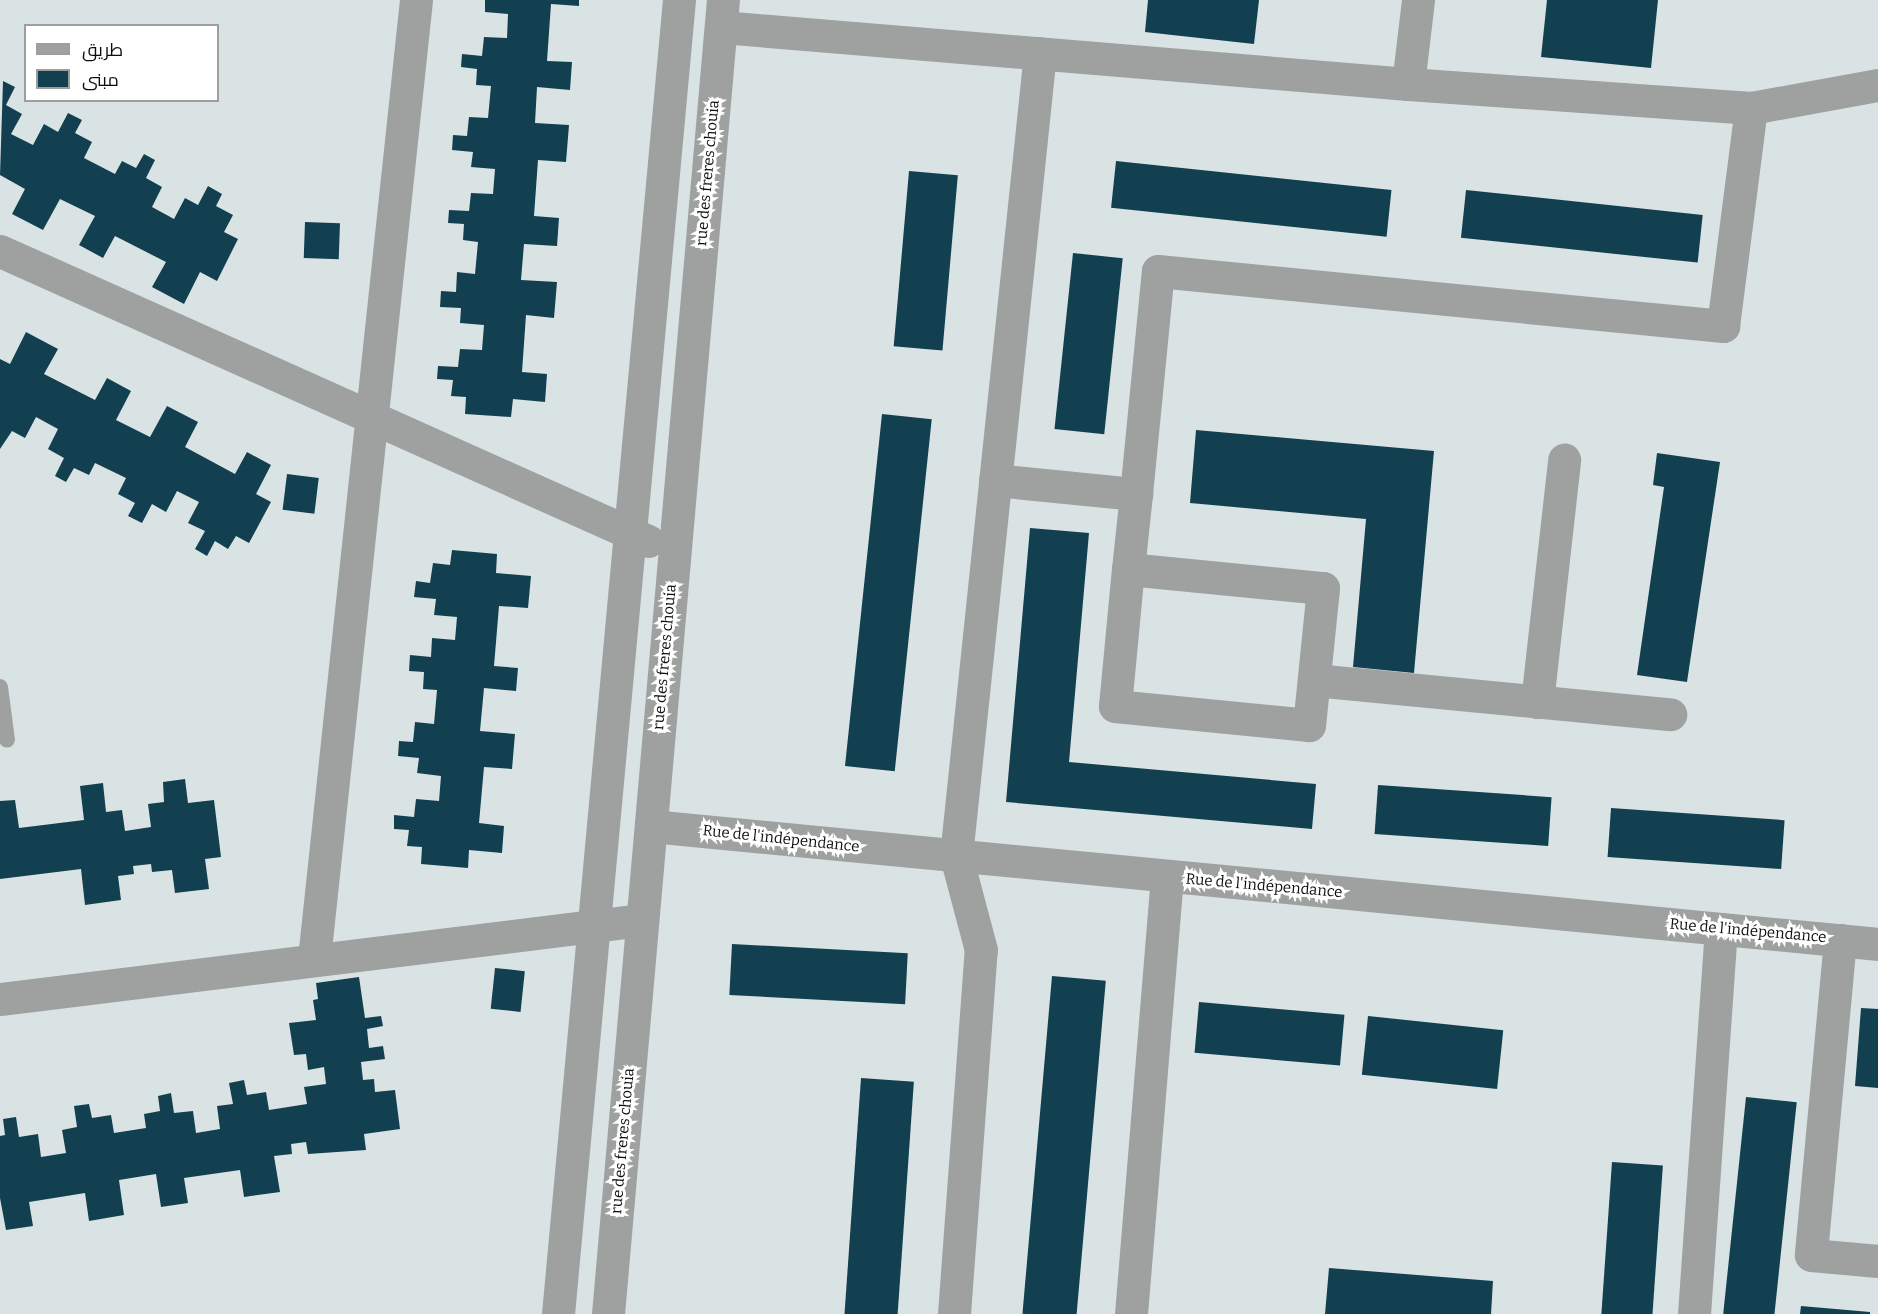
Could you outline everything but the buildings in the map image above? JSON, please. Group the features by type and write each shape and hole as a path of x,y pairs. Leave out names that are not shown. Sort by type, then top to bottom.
{"street":[{"path":"314,959 416,0"},
{"path":"558,1314 679,0"},
{"path":"1408,84 1418,0"},
{"path":"722,14 1040,54 1408,84 1751,108 1878,85"},
{"name":"rue des freres chouia","path":"608,1314 722,14"},
{"path":"954,1314 981,950 956,856 1040,54"},
{"path":"1128,569 1323,588 1310,725 1115,706 1128,569 1158,271 1723,326 1751,108"},
{"path":"0,251 675,552"},
{"path":"1537,702 1564,460"},
{"path":"995,480 1136,494"},
{"path":"1314,680 1670,714"},
{"name":"Rue de l'indépendance","path":"651,826 1878,944"},
{"path":"1131,1314 1167,877"},
{"path":"0,999 594,924 642,920"},
{"path":"1694,1314 1721,929"},
{"path":"1840,940 1811,1255 1878,1260"}],"lane":[{"path":"0,687 7,740"}]}
